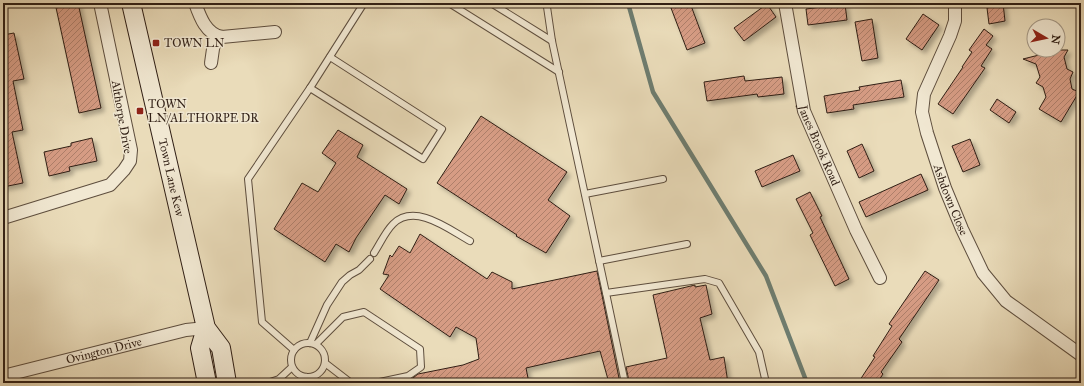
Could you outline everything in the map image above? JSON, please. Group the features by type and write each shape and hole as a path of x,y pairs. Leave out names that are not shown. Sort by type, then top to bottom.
{"street":[{"name":"Althorpe Drive","path":"3,218 110,185 124,170 130,160 131,150 100,3"},
{"name":"Town Lane Kew","path":"131,3 206,328 221,348 227,383"},
{"path":"194,3 209,31 216,36 222,37 276,32"},
{"name":"Janes Brook Road","path":"785,3 804,111 856,230 880,278"},
{"name":"Ashdown Close","path":"955,3 955,21 950,36 924,94 922,112 926,133 945,188 962,229 983,273 1001,296 1081,355"},
{"path":"211,63 216,36"},
{"name":"Town Lane Kew","path":"206,328 200,348 207,383"},
{"name":"Ovington Drive","path":"3,376 186,330 206,328"}],"lane":[{"path":"294,350 262,322 248,178 310,88 364,3"},
{"path":"450,3 559,72"},
{"path":"491,3 552,41"},
{"path":"548,7 552,41 625,383"},
{"path":"310,88 423,159 442,129 330,57"},
{"path":"585,194 662,179"},
{"path":"374,253 392,225 400,219 410,217 424,217 434,220 470,241"},
{"path":"599,261 687,244"},
{"path":"313,344 327,305 342,282 359,270 370,259"},
{"path":"606,293 705,279 719,283 759,352 766,383"},
{"path":"313,344 343,317 364,312 420,350 420,367 408,376 375,383"},
{"path":"304,343 313,344 323,352 325,363 318,373 313,376 306,377 301,375 292,367 291,361 294,350 304,343"},
{"path":"325,363 351,383"},
{"path":"267,383 279,379 292,367"},
{"path":"299,383 306,377"}],"building":[{"path":"55,3 78,3 101,108 79,113"},
{"path":"685,3 690,3 705,43 687,50 671,8"},
{"path":"991,3 1003,3 1005,21 989,24 987,8 992,7"},
{"path":"767,4 776,17 744,41 734,28"},
{"path":"845,4 847,20 808,25 806,9"},
{"path":"923,14 939,25 922,50 906,39"},
{"path":"872,19 878,58 862,61 855,22"},
{"path":"984,29 993,36 986,45 992,49 981,66 985,68 953,114 938,104 963,67 972,52 969,50"},
{"path":"14,33 24,79 13,81 23,130 12,132 23,183 3,187 3,35"},
{"path":"1064,58 1067,69 1073,72 1070,79 1072,89 1079,92 1061,122 1039,109 1046,97 1043,87 1036,83 1040,77 1036,64 1023,59"},
{"path":"744,76 745,81 782,77 784,94 758,97 757,94 707,101 704,82"},
{"path":"901,80 904,97 853,105 854,109 827,113 824,96 860,90 859,87"},
{"path":"997,99 1016,112 1009,123 990,110"},
{"path":"481,116 567,172 548,200 570,216 546,253 516,236 517,235 437,183"},
{"path":"338,130 363,145 357,157 407,189 399,204 385,195 356,238 349,252 336,244 325,262 274,229 302,183 318,192 336,163 322,153"},
{"path":"92,138 97,161 69,167 70,171 49,176 44,152 71,146 71,143"},
{"path":"970,139 980,165 963,172 952,146"},
{"path":"862,144 874,171 859,178 847,151"},
{"path":"793,155 800,171 762,187 755,171"},
{"path":"921,174 928,190 866,217 859,202"},
{"path":"810,192 849,279 835,286 810,235 813,233 796,199"},
{"path":"420,234 487,279 492,272 512,282 512,289 597,271 620,383 609,383 600,351 526,368 529,383 402,383 410,380 418,374 463,365 479,359 476,338 456,327 450,337 380,289 389,275 383,274 390,255 392,257 399,246 410,253"},
{"path":"925,271 939,280 899,339 902,342 881,372 883,374 877,383 858,383 875,357 873,356 892,326 889,324"},
{"path":"695,285 695,287 706,285 712,314 700,318 710,360 724,357 728,383 640,383 639,380 629,381 626,367 667,358 653,295"}],"waterway":[{"path":"628,3 653,92 766,276 807,383"}],"place":[{"name":"TOWN LN","path":"156,43"},
{"name":"TOWN LN/ALTHORPE DR","path":"140,111"}]}
